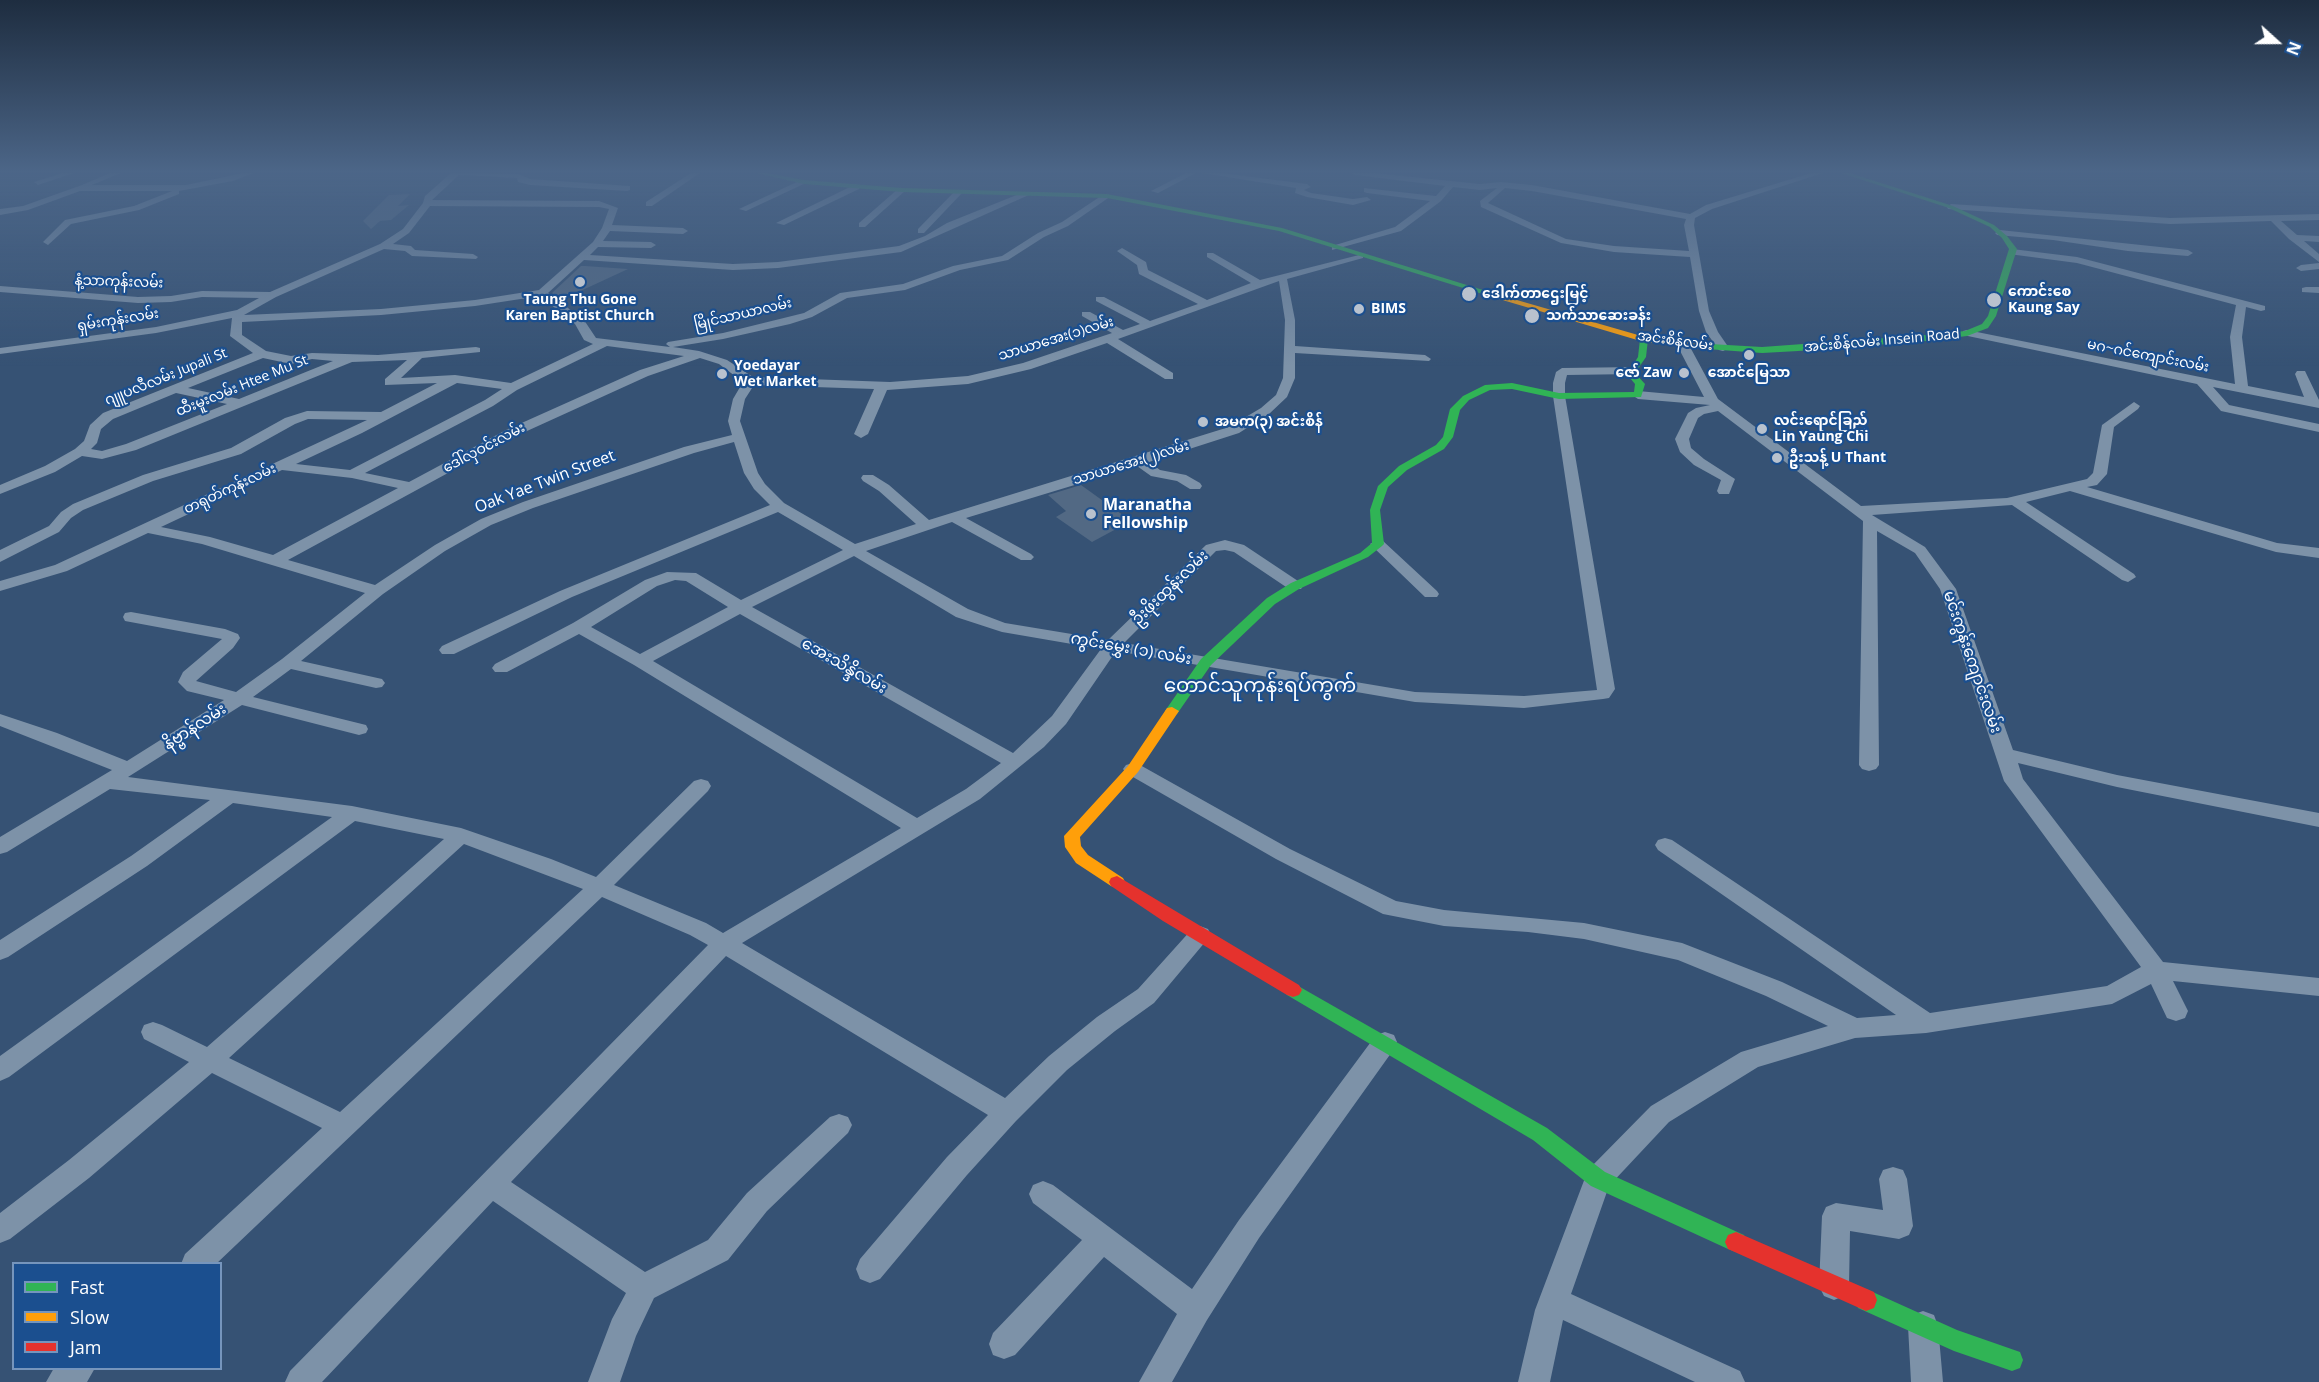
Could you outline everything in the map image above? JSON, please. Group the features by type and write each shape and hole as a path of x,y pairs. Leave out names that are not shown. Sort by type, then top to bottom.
{"main road":[{"path":"1301,237 1360,256"},
{"path":"2003,237 2011,249"},
{"name":"အင်းစိန်လမ်း Insein Road","path":"1723,348 1761,350 1798,348 1967,333 1985,326 1992,316 2011,249"},
{"name":"အင်းစိန်လမ်း","path":"1360,256 1644,339 1723,348"},
{"path":"1644,339 1642,357 1634,370 1629,372 1640,384 1638,395 1559,396 1504,386 1488,387 1466,399 1455,409 1448,437 1440,447 1403,468 1383,486 1375,510 1378,544 1364,555 1295,586 1271,601 1206,662 1133,769 1072,836 1073,847 1082,859 1169,917 1540,1134 1598,1179 1923,1326 2012,1360"}],"street":[{"path":"48,242 53,237"},
{"path":"238,316 272,295 383,246 396,237"},
{"path":"238,316 381,312 476,303 542,293 600,237"},
{"path":"582,257 733,267 778,265 901,249 929,237"},
{"name":"မြိုင်သာယာလမ်း","path":"646,346 723,336 786,322 808,315 844,295 905,287 957,268 1005,258 1037,237"},
{"path":"1335,248 1370,237"},
{"path":"1556,237 1564,241 1614,249 1695,254"},
{"path":"1692,237 1704,311 1712,332 1723,348"},
{"path":"2042,237 2188,253"},
{"path":"2293,237 2319,259"},
{"path":"2299,237 2319,239"},
{"path":"596,244 651,245"},
{"path":"383,246 408,248 412,254 473,257"},
{"path":"2011,249 2140,258"},
{"path":"2011,249 2077,260 2261,308"},
{"path":"1122,251 1142,264 1143,272 1207,304"},
{"path":"1210,255 1259,283"},
{"name":"သာယာအေး(၁)လမ်း","path":"750,381 882,386 924,385 968,380 1027,366 1150,325 1259,283 1360,256"},
{"path":"2301,268 2319,266"},
{"name":"သာယာအေး(၂)လမ်း","path":"640,661 740,607 856,549 1234,430 1265,411 1281,397 1289,378 1290,320 1284,281 1281,277"},
{"name":"နံ့သာကုန်းလမ်း","path":"0,289 158,301 202,294 272,295"},
{"path":"2306,290 2319,290"},
{"path":"542,293 580,322 588,338 603,344 646,346 699,354 723,362 750,381"},
{"path":"1100,299 1150,325"},
{"path":"2242,302 2236,337 2242,390"},
{"path":"1086,314 1122,334"},
{"path":"238,316 236,336 262,354 291,360 312,356 351,358"},
{"name":"ရှမ်းကုန်းလမ်း","path":"0,351 156,330 238,316"},
{"name":"မဂ~ဂင်ကျောင်းလမ်း","path":"1967,333 2242,390 2316,402"},
{"path":"1108,339 1169,376"},
{"path":"352,474 498,398 513,387 603,344"},
{"name":"မင်းကွန်းကျောင်းလမ်း","path":"1683,345 1716,404 1864,516 1920,550 1948,589 2014,782 2156,970 2176,1011"},
{"path":"1290,349 1425,360"},
{"name":"ထီးမူးလမ်း Htee Mu St","path":"80,452 111,454 351,358 378,359 476,350"},
{"name":"ဂျူပလီလမ်း Jupali St","path":"0,490 50,469 80,452 90,443 95,428 108,416 262,354"},
{"name":"ဒေါ်လှဝင်းလမ်း","path":"276,560 511,433 644,373 699,354"},
{"path":"418,356 390,382 455,379 513,387"},
{"path":"1559,396 1562,372 1634,370"},
{"path":"2301,374 2316,402"},
{"name":"တရုတ်ကုန်းလမ်း","path":"0,586 61,568 280,466 455,379"},
{"name":"ကွင်းမွှေး (၁) လမ်း","path":"750,381 739,399 734,422 751,473 759,486 779,506 972,616 1002,627 1415,697 1524,702 1604,694 1606,690 1559,396"},
{"path":"2201,381 2225,408 2319,428"},
{"path":"861,434 882,386"},
{"path":"175,389 240,403"},
{"path":"1638,395 1716,404"},
{"path":"1716,404 1693,416 1682,439 1685,449 1699,462 1728,479 1724,490"},
{"path":"1869,765 1864,516 2015,501 2092,482 2100,474 2109,425 2134,406"},
{"path":"38,574 0,558 13,548 54,529 66,514 78,507 148,478 236,451 290,421 307,415 383,416"},
{"name":"Oak Yae Twin Street","path":"377,591 440,548 486,522 645,464 739,437"},
{"path":"1139,461 1156,473 1181,478 1195,486"},
{"path":"280,466 352,474 411,487"},
{"path":"868,478 884,488 927,526"},
{"path":"2073,488 2276,547 2318,554"},
{"path":"2015,501 2128,577"},
{"path":"448,650 566,594 779,506"},
{"path":"953,517 1026,558"},
{"path":"144,528 206,540 377,591"},
{"path":"1378,544 1431,594"},
{"name":"ဦးဖိုးထွန်းလမ်း","path":"301,1382 724,943 973,794 1014,762 1037,743 1059,720 1112,645 1211,548 1225,545 1239,548 1295,586"},
{"path":"501,668 579,627 651,583 674,575 666,566 663,554"},
{"name":"အေးသိန္ဒိလမ်း","path":"674,575 690,576 740,607 1014,762"},
{"name":"နိဗ္ဗာန်လမ်း","path":"0,847 128,770 240,698 288,663 377,591"},
{"path":"131,617 225,634 232,638 189,676 187,682 193,687 359,729"},
{"path":"579,627 640,661 917,828"},
{"path":"288,663 376,683"},
{"path":"0,720 50,737 128,770"},
{"path":"2005,754 2117,781 2319,820"},
{"path":"1133,769 1283,854 1390,908 1444,918 1584,931 1682,952 1774,989 1855,1028"},
{"path":"108,782 352,813 461,835 543,864 698,928 1007,1113"},
{"path":"196,1262 599,887 701,786"},
{"path":"0,951 140,861 230,796"},
{"path":"0,1070 352,813"},
{"path":"0,1230 79,1169 208,1061 461,835"},
{"path":"1665,845 1926,1023"},
{"path":"870,1269 957,1166 1007,1113 1058,1063 1146,996 1200,935"},
{"path":"1534,1382 1554,1301 1598,1179 1660,1114 1750,1059 1855,1028 1926,1023 2112,995 2156,970 2319,987"},
{"path":"153,1032 344,1126"},
{"path":"1155,1382 1196,1310 1249,1230 1384,1042"},
{"path":"604,1382 623,1330 644,1288 718,1250 757,1202 839,1125"},
{"path":"1834,1286 1836,1216 1899,1226 1893,1179"},
{"path":"492,1185 644,1288"},
{"path":"1042,1194 1196,1310"},
{"path":"1004,1344 1102,1239"},
{"path":"1554,1301 1729,1382"},
{"path":"1923,1326 1927,1382"},
{"path":"62,1382 77,1370"}],"building":[{"name":"Taung Thu Gone Karen Baptist Church","path":"581,266 628,269 561,300 552,293"},
{"name":"Maranatha Fellowship","path":"1081,485 1131,521 1092,542 1056,517 1066,511 1048,495"}],"traffic: fast":[{"path":"1308,237 1492,294"},
{"path":"1710,347 1762,350 1967,333 1985,326 1992,316 2013,249 2005,237"},
{"path":"1172,711 1206,662 1271,601 1295,586 1364,555 1378,544 1375,510 1383,486 1403,468 1440,447 1448,437 1455,409 1466,398 1488,387 1512,386 1559,396 1638,395 1640,384 1629,372 1634,370 1642,357 1644,339"},
{"path":"1293,990 1540,1134 1598,1179 1736,1242"},
{"path":"1866,1300 1954,1340 2012,1360"}],"traffic: slow":[{"path":"1492,294 1644,339 1710,347"},
{"path":"1117,882 1082,859 1073,847 1072,836 1133,769 1172,711"}],"traffic: jam":[{"path":"1117,882 1169,917 1293,990"},
{"path":"1736,1242 1866,1300"}],"place":[{"name":"Taung Thu Gone Karen Baptist Church","path":"580,282"},
{"name":"ဒေါက်တာဌေးမြင့်","path":"1469,294"},
{"name":"ကောင်းစေ Kaung Say","path":"1994,300"},
{"name":"BIMS","path":"1359,309"},
{"name":"သက်သာဆေးခန်း","path":"1532,316"},
{"name":"အောင်မြေသာ","path":"1749,355"},
{"name":"ဇော် Zaw","path":"1684,373"},
{"name":"Yoedayar Wet Market","path":"722,374"},
{"name":"အမက(၃) အင်းစိန်","path":"1203,422"},
{"name":"လင်းရောင်ခြည် Lin Yaung Chi","path":"1762,429"},
{"name":"ဦးသန့် U Thant","path":"1777,458"},
{"name":"Maranatha Fellowship","path":"1091,514"}],"district":[{"name":"တောင်သူကုန်းရပ်ကွက်","path":"1260,686"}]}
